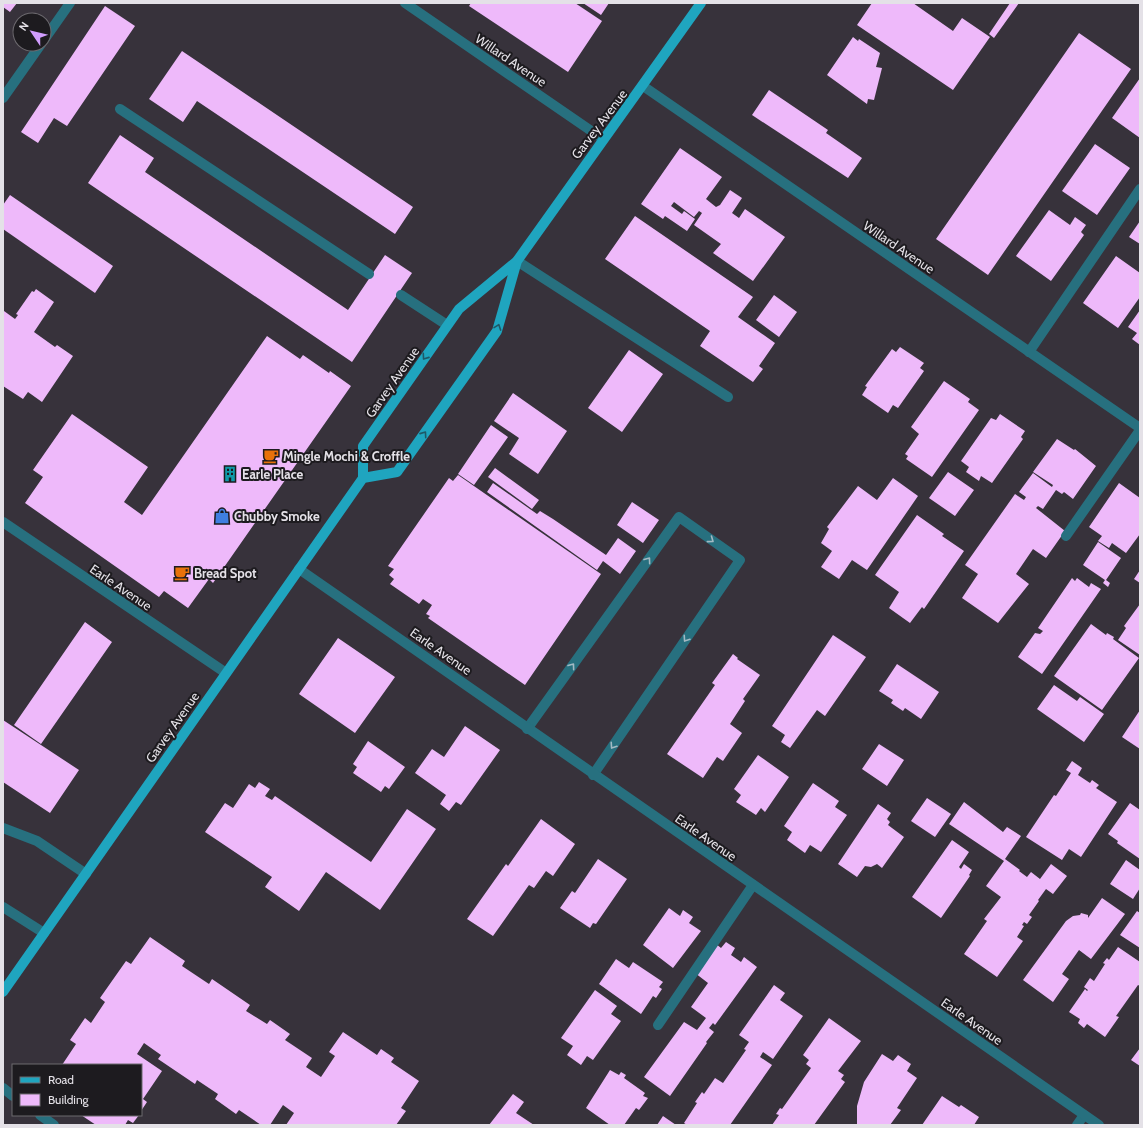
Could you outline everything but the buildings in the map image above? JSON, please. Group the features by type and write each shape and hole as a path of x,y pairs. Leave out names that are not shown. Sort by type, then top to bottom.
{"main road":[{"name":"Garvey Avenue","path":"3,992 363,478 363,446 458,309 517,261 603,139 702,3"},
{"name":"Garvey Avenue","path":"363,478 397,472 497,331 517,261"}],"street":[{"path":"52,29 70,3"},
{"name":"Willard Avenue","path":"405,3 603,139"},
{"path":"3,98 35,52"},
{"name":"Willard Avenue","path":"643,86 1140,429"},
{"path":"120,109 369,274"},
{"path":"1029,352 1140,189"},
{"path":"517,261 728,397"},
{"path":"401,295 447,325"},
{"path":"1066,536 1140,429"},
{"path":"527,729 679,517 740,560 593,775"},
{"name":"Earle Avenue","path":"3,522 226,673"},
{"name":"Earle Avenue","path":"299,569 365,613 527,729 1099,1125"},
{"path":"3,828 36,841 86,874"},
{"path":"658,1025 753,885"},
{"path":"3,907 44,933"},
{"path":"3,1088 12,1095"},
{"path":"1077,1125 1084,1114"},
{"path":"41,1116 54,1125"}],"place":[{"name":"Mingle Mochi & Croffle","path":"271,456"},
{"name":"Earle Place","path":"230,474"},
{"name":"Chubby Smoke","path":"222,516"},
{"name":"Bread Spot","path":"182,573"}]}
